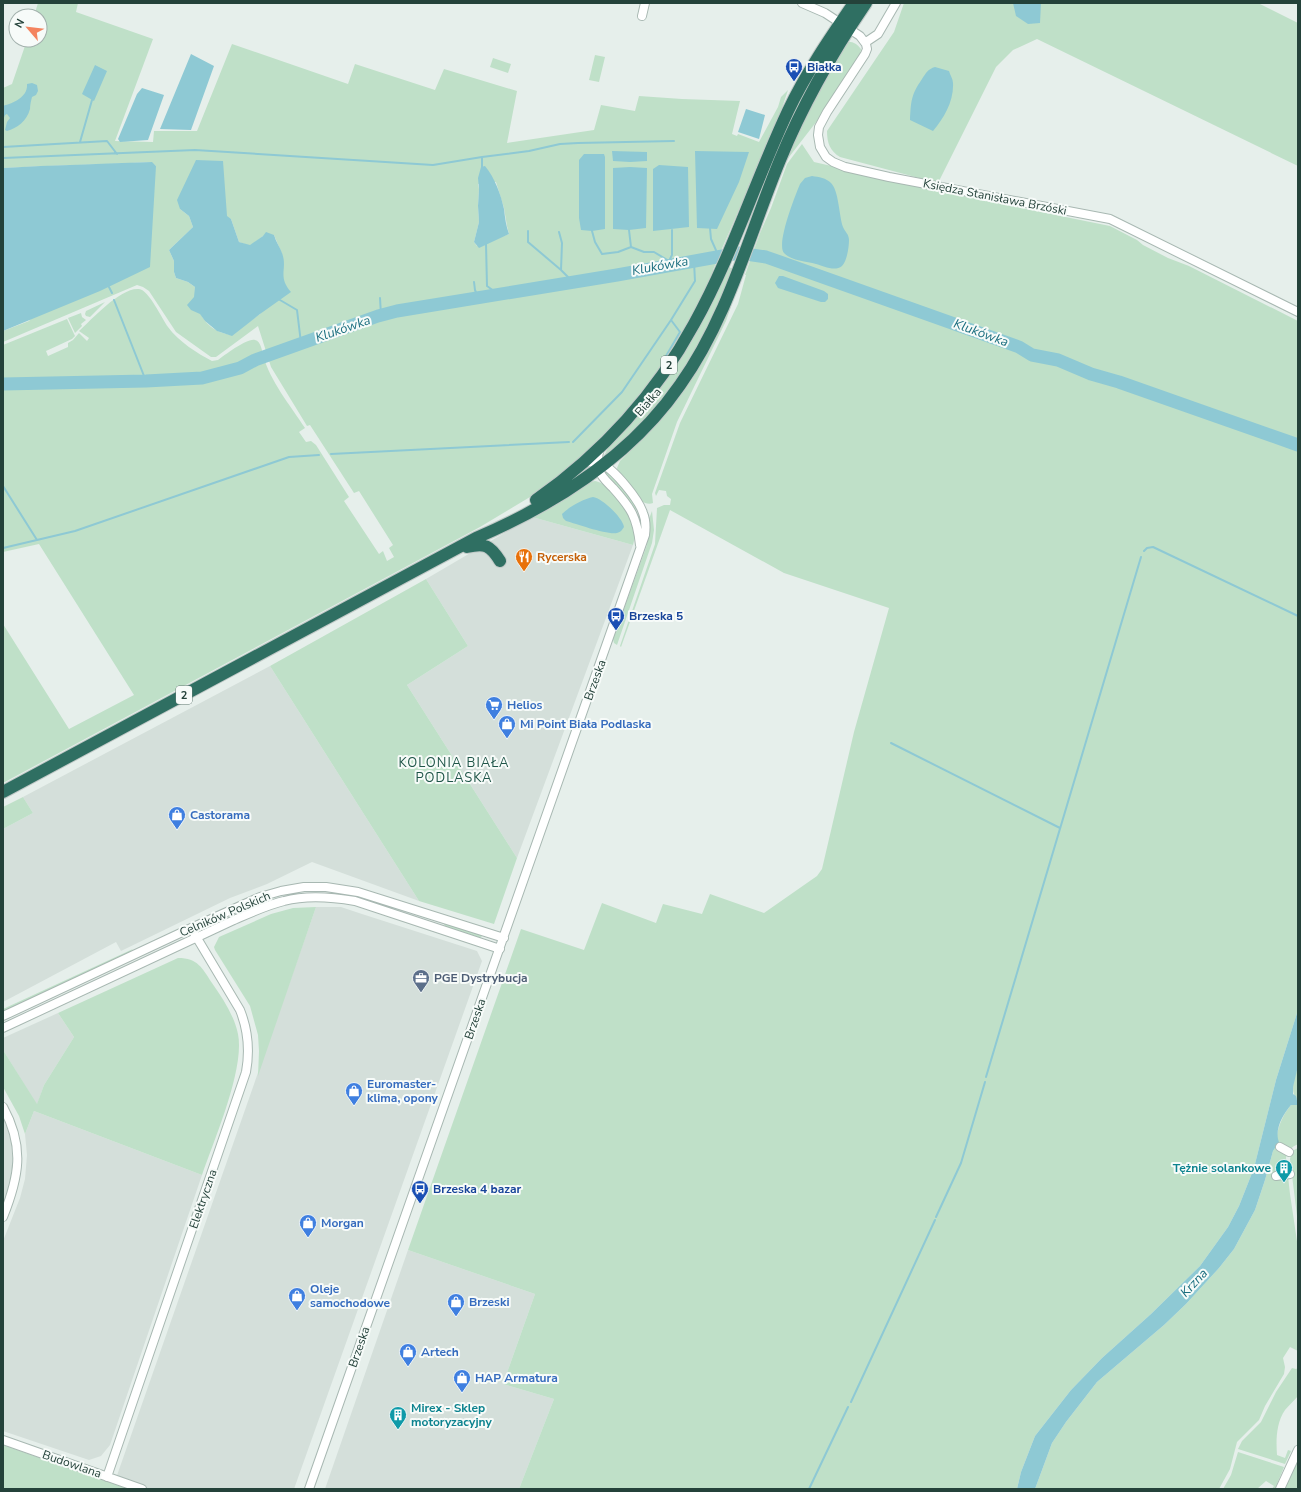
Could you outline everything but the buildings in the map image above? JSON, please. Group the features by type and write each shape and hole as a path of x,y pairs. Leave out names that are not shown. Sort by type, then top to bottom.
{"highway":[{"name":"Białka","path":"600,465 633,439 652,420 679,386 705,346 722,311 780,161 802,111 854,3"},
{"name":"Białka","path":"600,447 634,411 668,367 694,324 720,271 789,110 812,66 844,26 866,3"},
{"name":"2","path":"3,792 476,538 543,495 600,447"},
{"name":"2","path":"476,538 500,528 551,499 600,465"},
{"path":"454,550 482,544 492,549 500,561"}],"street":[{"path":"642,16 645,3"},
{"path":"807,4 823,17 831,22 844,26 860,36 866,42 878,34 896,3"},
{"name":"Księdza Stanisława Brzóski","path":"866,42 867,49 865,54 823,118 819,128 818,138 821,149 826,157 845,167 889,177 1110,219 1298,312"},
{"path":"584,462 600,465 600,447"},
{"name":"Brzeska","path":"309,1489 641,549 638,525 624,502 603,477 600,465"},
{"name":"Celników Polskich","path":"3,1016 260,897 304,887 339,888 358,892 504,938"},
{"path":"338,898 339,888"},
{"name":"Celników Polskich","path":"3,1028 241,917 284,901 300,898 338,898 355,901 500,949"},
{"name":"Elektryczna","path":"107,1477 246,1072 248,1060 248,1042 244,1021 240,1010 191,928"},
{"path":"3,1107 14,1133 18,1157 15,1185 3,1217"},
{"path":"1280,1147 1289,1152"},
{"path":"1276,1176 1290,1174"},
{"name":"Budowlana","path":"3,1440 142,1489"},
{"path":"1280,1489 1298,1450"}],"shaded area":[{"path":"532,517 633,545 517,858 407,685 468,646 426,579"},
{"path":"270,666 419,901 312,862 267,884 230,898 121,951 116,942 3,1002 3,829 33,813 23,797"},
{"path":"316,907 341,907 477,951 482,961 294,1489 128,1489 114,1484"},
{"path":"58,1013 74,1037 44,1085 37,1105 3,1050 3,1038"},
{"path":"34,1111 202,1175 110,1445 101,1456 89,1460 3,1431 3,1241 20,1198 25,1179 27,1155 25,1134"},
{"path":"3,1114 12,1143 13,1170 9,1190 3,1205"},
{"path":"408,1250 535,1294 503,1384 554,1399 519,1489 325,1489"}],"green space":[{"path":"38,3 78,3 76,12 153,39 115,141 153,142 154,131 197,131 232,44 348,84 355,64 435,90 444,69 517,91 507,143 594,130 601,105 635,111 639,96 740,101 732,134 737,136 738,134 759,142 778,107 781,97 788,90 777,123 720,253 713,270 715,271 689,327 646,390 591,451 540,491 480,527 3,783 3,624 69,729 134,695 39,544 3,552 3,345 67,319 75,336 72,339 46,351 48,356 68,347 68,343 79,333 87,341 89,338 79,331 116,298 124,293 139,289 147,294 151,299 168,327 177,337 195,351 212,361 218,360 236,347 251,340 259,342 270,374 305,428 299,432 306,442 311,441 316,445 349,497 344,501 379,554 383,551 387,561 394,557 389,548 393,545 359,491 354,493 310,425 307,426 271,367 258,326 216,357 211,357 176,332 149,291 137,285 3,342 3,331 29,321 156,166 151,162 3,168 3,88 12,84 24,48 48,48 48,8 36,8","holes":["496,182 504,208 509,234 477,246 474,242 479,222 478,184","180,209 231,219 239,242 250,246 263,236 274,235 282,254 283,281 286,286 260,314 231,335 211,327 202,317 197,306 195,287 188,282 176,278 174,272 174,261 169,250 193,227 189,216"]},
{"path":"904,3 1258,3 1298,23 1298,166 1037,39 1013,50 996,67 938,183 840,157 830,146 827,131 894,32"},
{"path":"846,42 853,42 861,49 860,56 820,117 786,161 766,212 799,125"},
{"path":"595,55 605,57 599,82 589,80"},
{"path":"493,58 511,64 508,73 490,67"},
{"path":"802,144 814,162 976,199 1110,226 1168,258 1189,266 1298,321 1298,1010 1276,1080 1254,1168 1239,1206 1228,1227 1200,1266 1151,1314 1102,1358 1071,1390 1035,1436 1021,1472 1017,1489 519,1489 554,1399 503,1384 535,1294 408,1250 521,929 584,950 602,903 656,923 663,904 702,914 710,894 764,913 817,876 822,869 854,732 889,608 784,573 670,510 621,647 620,646 655,544 657,508 664,505 670,505 671,499 667,496 666,491 659,490 656,496 655,493 680,423 738,304 745,275 787,164"},
{"path":"729,267 735,270 693,360 638,431 604,456 608,448 640,413 674,369 704,319"},
{"path":"734,297 726,321 677,422 652,494 653,503 645,503 640,500 618,473 617,468 620,461 660,421 696,374 713,344"},
{"path":"105,302 90,317 86,316 86,311"},
{"path":"81,313 82,317 86,320 81,324 82,326 75,333 68,318"},
{"path":"608,472 628,493 638,510 632,506 605,473"},
{"path":"595,481 608,488 626,508 635,530 633,545 532,517 590,482"},
{"path":"652,511 654,530 652,543 617,645 614,643 613,639 647,545 649,519"},
{"path":"426,579 468,646 407,685 517,858 494,924 419,901 270,666"},
{"path":"23,797 33,813 3,829 3,807"},
{"path":"316,907 258,1076 258,1035 250,1006 214,947 219,937 271,914 293,908"},
{"path":"446,923 482,935 481,938 445,926 444,924"},
{"path":"133,949 128,954 3,1012 3,1009"},
{"path":"178,958 185,958 195,962 202,968 228,1007 238,1034 239,1049 233,1085 221,1124 202,1175 34,1111 25,1134 19,1116 3,1087 3,1050 37,1104 44,1085 74,1037 58,1013"},
{"path":"1298,1066 1298,1102 1295,1098 1293,1089"},
{"path":"1291,1105 1298,1105 1298,1144 1290,1149 1286,1158 1298,1248 1298,1351 1290,1347 1283,1358 1285,1367 1284,1374 1265,1406 1259,1420 1237,1442 1230,1469 1219,1489 1035,1489 1052,1443 1066,1422 1097,1382 1164,1325 1186,1304 1234,1249 1255,1210 1276,1145 1279,1127 1284,1115"},
{"path":"1298,1148 1298,1224 1290,1159 1292,1151"},
{"path":"1292,1368 1298,1368 1298,1396 1282,1415 1278,1426 1277,1438 1277,1455 1285,1458 1288,1450 1291,1451 1285,1464 1238,1449 1242,1441 1261,1422 1276,1392"},
{"path":"3,1445 114,1484 128,1489 3,1489"},
{"path":"1238,1452 1284,1467 1275,1489 1272,1489 1274,1486 1266,1481 1257,1489 1223,1489 1231,1475"},
{"path":"1298,1459 1298,1489 1284,1489"}],"water":[{"path":"1013,3 1041,3 1040,23 1028,24 1016,16"},
{"path":"191,54 214,66 191,130 160,129"},
{"path":"95,65 107,71 94,101 82,94"},
{"path":"935,67 949,71 953,82 953,90 948,109 933,131 910,120 911,103 916,89 927,72"},
{"path":"32,83 37,85 38,91 36,95 32,97 27,117 14,128 7,131 5,130 7,122 10,118 7,114 3,120 3,106 20,99 27,89 27,84"},
{"path":"142,88 164,95 148,140 120,142 118,139 137,94"},
{"path":"746,109 765,115 759,139 738,132"},
{"path":"612,151 647,152 647,161 613,161"},
{"path":"695,151 749,152 739,182 717,229 697,228"},
{"path":"584,154 604,154 605,157 605,229 592,231 581,230 579,218 579,160"},
{"path":"196,160 223,161 227,216 231,219 239,242 250,245 263,236 266,232 274,235 284,259 284,277 291,292 232,336 217,331 205,321 200,314 191,310 187,305 194,297 195,287 188,282 176,278 174,272 174,261 169,250 193,227 189,216 180,209 177,200"},
{"path":"152,162 156,166 150,267 100,291 3,331 3,168"},
{"path":"659,165 688,167 689,227 653,231 653,169"},
{"path":"485,166 495,181 499,192 509,234 479,248 474,242 479,222 478,178 481,167"},
{"path":"613,168 647,168 646,228 629,230 613,229"},
{"path":"812,176 829,181 836,192 842,222 849,240 844,264 839,268 829,268 791,258 784,253 782,248 784,230 800,184 805,178"},
{"path":"779,276 783,276 824,291 828,294 828,299 825,302 821,302 778,288 775,283"},
{"path":"593,497 602,501 620,519 624,527 620,531 617,533 612,533 599,531 566,521 563,518 562,514 568,509 581,501"},
{"name":"Krzna","path":"1298,1010 1298,1066 1293,1087 1293,1094 1296,1096 1298,1105 1291,1105 1280,1122 1278,1127 1279,1142 1273,1151 1255,1210 1234,1249 1186,1304 1164,1325 1097,1382 1066,1422 1052,1443 1035,1489 1017,1489 1021,1472 1035,1436 1071,1390 1102,1358 1151,1314 1200,1266 1228,1227 1239,1206 1254,1168 1276,1080"}],"waterway":[{"path":"80,142 92,100"},
{"path":"3,147 107,141 117,154"},
{"path":"3,158 195,150 433,165 529,151 560,144 674,141"},
{"path":"482,157 482,169"},
{"path":"710,228 711,239 719,257"},
{"path":"629,230 631,247"},
{"path":"669,261 672,255 672,230"},
{"path":"528,231 528,242 573,282"},
{"path":"592,231 595,242 602,254 618,252 631,247 644,252 654,252 669,261 671,266"},
{"path":"559,232 562,243 561,270"},
{"path":"486,244 487,286 498,294"},
{"name":"Klukówka","path":"3,384 146,381 202,378 240,368 255,360 378,316 397,311 617,275 739,253 766,257 1019,347 1032,355 1058,360 1091,374 1119,382 1298,445"},
{"path":"573,442 622,392 671,320 695,281 694,262"},
{"path":"474,282 478,297"},
{"path":"109,287 112,293"},
{"path":"380,298 381,315"},
{"path":"114,300 146,381"},
{"path":"280,300 297,310 301,343"},
{"path":"666,356 680,332 671,320"},
{"path":"331,454 569,442"},
{"path":"3,548 75,531 289,457 319,455"},
{"path":"3,486 37,540"},
{"path":"1144,551 1147,548 1153,547 1298,616"},
{"path":"986,1077 1141,557"},
{"path":"891,743 1060,828"},
{"path":"936,1217 961,1163 985,1082"},
{"path":"851,1402 935,1220"},
{"path":"809,1489 848,1407"}],"place":[{"name":"Białka","path":"794,82"},
{"name":"Rycerska","path":"524,572"},
{"name":"Brzeska 5","path":"616,631"},
{"name":"Helios","path":"494,720"},
{"name":"Mi Point Biała Podlaska","path":"507,739"},
{"name":"Castorama","path":"177,830"},
{"name":"PGE Dystrybucja","path":"421,993"},
{"name":"Euromaster- klima, opony","path":"354,1106"},
{"name":"Tężnie solankowe","path":"1284,1183"},
{"name":"Brzeska 4 bazar","path":"420,1204"},
{"name":"Morgan","path":"308,1238"},
{"name":"Oleje samochodowe","path":"297,1311"},
{"name":"Brzeski","path":"456,1317"},
{"name":"Artech","path":"408,1367"},
{"name":"HAP Armatura","path":"462,1393"},
{"name":"Mirex - Sklep motoryzacyjny","path":"398,1430"}],"district":[{"name":"KOLONIA BIAŁA PODLASKA","path":"454,770"}]}
